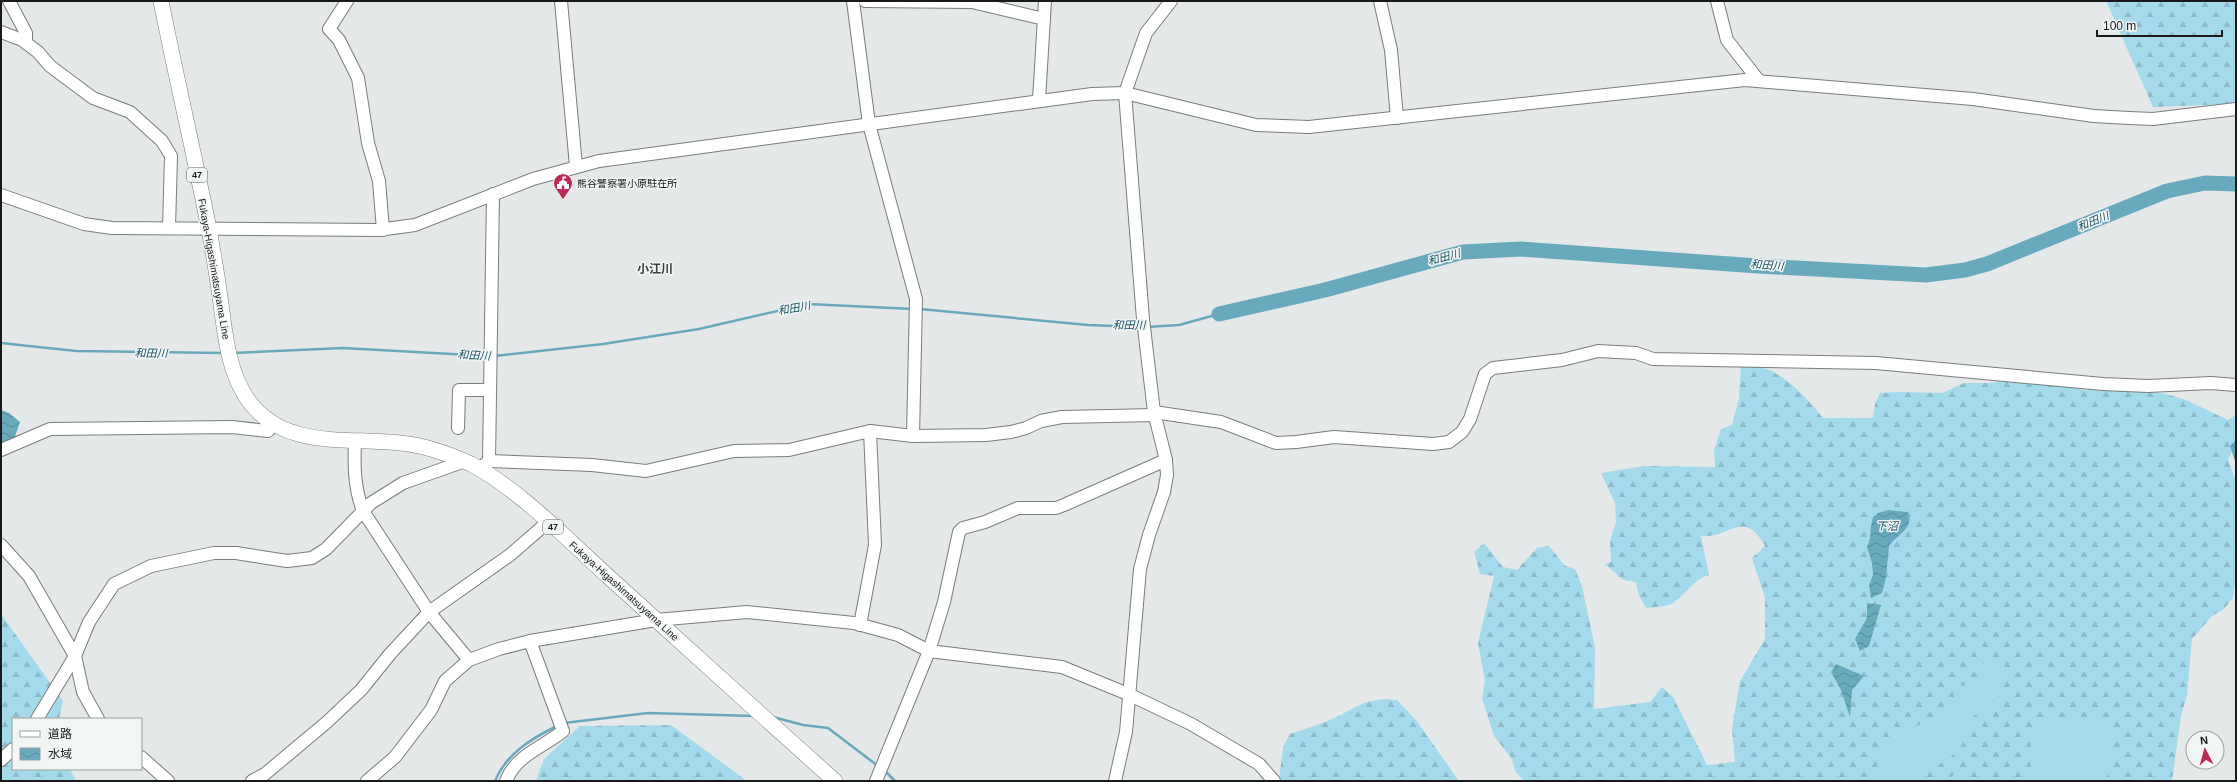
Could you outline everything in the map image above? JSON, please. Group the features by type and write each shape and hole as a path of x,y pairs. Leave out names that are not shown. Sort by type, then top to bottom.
{"main road":[{"name":"Fukaya-Higashimatsuyama Line","path":"161,1 208,229 228,349 238,383 249,401 273,424 287,431 308,438 404,443 429,448 465,461 484,465 505,486 548,522 835,781"}],"street":[{"path":"9,1 26,33 26,43"},
{"path":"347,1 329,29 339,40 358,78 368,143 379,181 383,230"},
{"path":"561,1 576,166"},
{"path":"853,1 869,124 916,299 913,436"},
{"path":"865,1 972,2 1044,19"},
{"path":"1039,100 1045,1"},
{"path":"1115,781 1126,732 1128,694 1140,569 1149,536 1164,492 1167,476 1166,460 1155,413 1143,319 1125,94 1146,33 1171,1"},
{"path":"1380,1 1391,50 1397,118"},
{"path":"1717,1 1727,40 1759,81"},
{"path":"1,32 26,43 38,52 50,66 93,98 130,112 162,141 171,156 169,228"},
{"path":"1,195 84,224 112,228 383,230 415,225 493,194 576,166 646,153 1092,94 1125,94 1256,125 1310,127 1714,82 1759,81 1973,99 2070,111 2094,116 2153,119 2236,109"},
{"path":"493,194 490,390 484,465 592,465 646,471 734,451 789,450 870,431 913,436 965,436 1011,432 1026,428 1041,421 1062,417 1155,413 1220,422 1276,442 1296,442 1334,437 1433,444 1449,442 1462,432 1470,419 1485,374 1493,368 1562,360 1598,351 1636,353 1651,359 1668,360 1876,363 2103,384 2148,386 2211,383 2236,385"},
{"path":"458,428 459,390 490,390"},
{"path":"1,450 50,429 232,428 268,431 273,424"},
{"path":"860,625 875,545 870,431"},
{"path":"355,440 353,475 356,493 363,511 429,612 469,660"},
{"path":"876,781 929,651 944,602 960,532 963,528 985,522 1018,508 1056,508 1166,460"},
{"path":"37,718 75,656 89,622 114,584 151,566 214,553 236,553 287,561 312,558 326,549 371,502 403,483 465,461"},
{"path":"252,781 265,774 333,717 361,690 390,654 429,612 510,555 548,522"},
{"path":"1,545 29,576 75,656 83,692 97,718"},
{"path":"367,781 395,757 431,710 445,681 469,660 499,649 530,641 656,620 747,612 860,625 898,635 929,651 1062,667 1128,694 1191,724 1259,764 1274,781"},
{"path":"506,781 510,771 523,757 563,731 530,641"},
{"path":"1,760 12,750"},
{"path":"142,758 168,781"}],"green space":[{"path":"2106,1 2236,1 2236,104 2153,107"},
{"path":"1741,366 1758,366 1778,375 1803,395 1823,418 1873,418 1875,404 1880,393 1942,393 1964,383 1991,383 2008,380 2062,385 2083,390 2143,391 2166,394 2186,400 2228,420 2236,415 2236,443 2228,459 2236,482 2236,581 2233,597 2224,609 2212,616 2192,639 2187,695 2181,716 2172,781 2100,781 2108,775 2110,757 2109,728 2102,723 2093,720 2076,718 2039,719 2031,731 2031,781 1971,781 1968,769 1961,768 1947,781 1912,781 1947,760 1957,751 1963,742 1969,723 1975,715 1992,718 1997,705 1999,685 2006,668 1996,657 1987,658 1982,666 1984,673 1972,685 1953,686 1954,699 1934,716 1922,724 1897,733 1893,736 1886,745 1873,774 1863,781 1524,781 1515,771 1512,759 1494,736 1482,698 1485,681 1478,643 1494,576 1480,574 1474,552 1484,543 1503,567 1517,570 1537,548 1549,546 1565,566 1575,569 1582,586 1595,648 1594,709 1650,702 1662,687 1673,697 1707,765 1735,762 1732,729 1740,681 1765,639 1765,598 1752,558 1765,546 1757,534 1750,528 1743,526 1711,536 1701,536 1709,575 1698,580 1681,597 1671,604 1646,608 1639,596 1636,582 1623,580 1605,564 1611,562 1610,541 1616,522 1615,503 1601,473 1644,466 1715,467 1714,450 1721,429 1732,425 1739,398"},
{"path":"1,614 63,701 59,718 12,718 12,770 70,770 76,781 1,781"},
{"path":"1990,645 2110,704 2172,781 1843,781 1874,736"},
{"path":"1386,699 1397,700 1416,720 1459,781 1279,781 1283,747 1290,734 1323,723 1364,703"},
{"path":"671,725 747,781 536,781 544,759 580,726"}],"water":[{"path":"1,410 9,413 20,422 12,445 1,450"},
{"path":"2236,440 2236,464 2230,446"},
{"name":"下沼","path":"1888,510 1907,512 1909,522 1904,531 1889,546 1886,577 1882,593 1871,598 1869,585 1873,575 1872,563 1867,547 1870,538 1871,526 1873,517 1878,513"},
{"path":"1867,603 1881,605 1869,646 1860,651 1855,639 1867,618"},
{"path":"1836,664 1864,676 1852,690 1850,717 1841,690 1831,672"}],"waterway":[{"name":"和田川","path":"1219,314 1325,290 1463,252 1521,249 1758,266 1926,275 1965,270 1987,264 2167,191 2205,183 2236,184"},
{"name":"和田川","path":"495,356 603,344 699,329 808,304 913,309"},
{"name":"和田川","path":"920,309 1088,325 1140,327"},
{"name":"和田川","path":"1147,327 1179,325 1219,314"},
{"name":"和田川","path":"1,343 76,351 224,353"},
{"name":"和田川","path":"233,353 343,348 488,356"},
{"path":"564,723 648,713 754,716"},
{"path":"773,717 803,725 828,728 878,766"},
{"path":"495,781 500,771 513,755 538,736 557,726"},
{"path":"885,771 895,781"}],"place":[{"name":"熊谷警察署小原駐在所","path":"563,200"}],"district":[{"name":"小江川","path":"655,269"}]}
